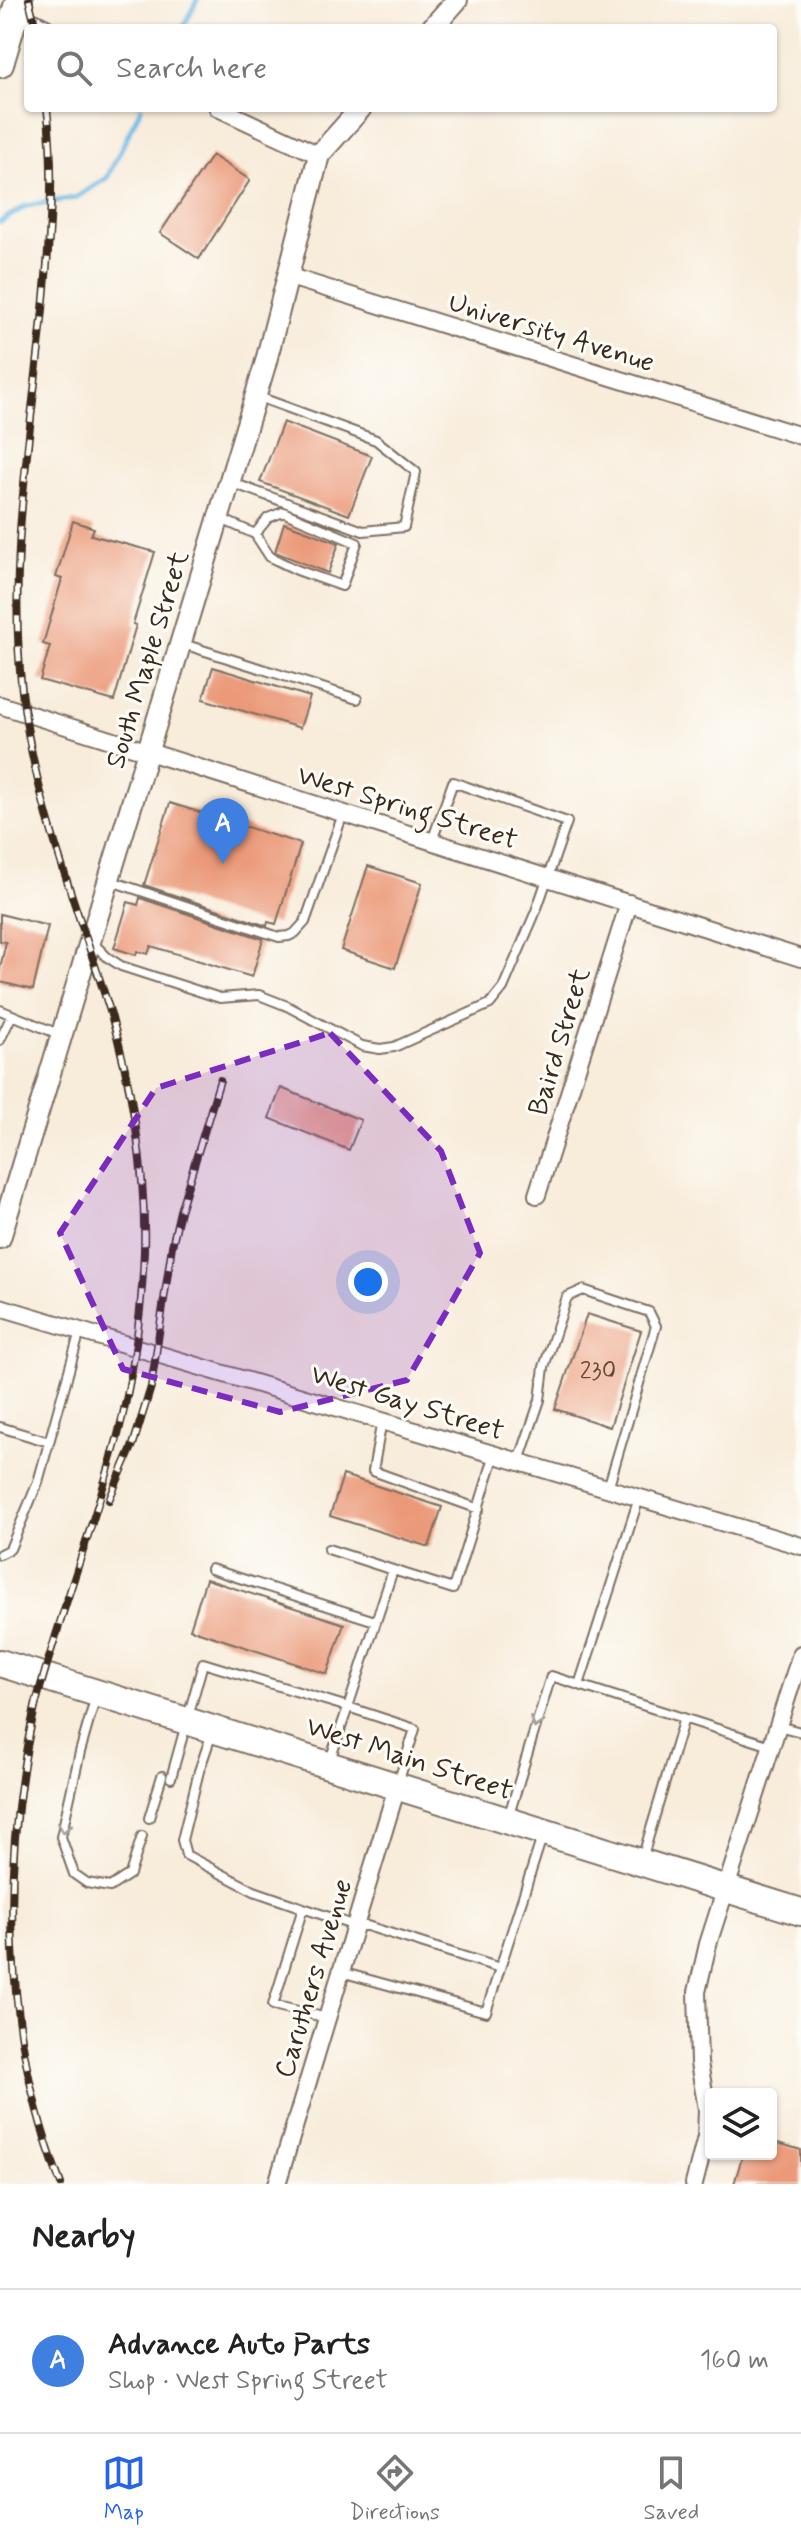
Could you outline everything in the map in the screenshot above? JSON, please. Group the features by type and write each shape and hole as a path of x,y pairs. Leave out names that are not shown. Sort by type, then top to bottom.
{"main road":[{"path":"0,64 17,7"},
{"name":"West Main Street","path":"0,1663 801,1912"}],"street":[{"path":"436,24 457,0"},
{"path":"17,7 40,24"},
{"path":"227,112 319,155"},
{"name":"South Maple Street","path":"2,1224 256,396 319,155 357,112"},
{"name":"University Avenue","path":"287,276 801,436"},
{"name":"West Spring Street","path":"0,705 801,958"},
{"name":"Baird Street","path":"537,1195 629,903"},
{"name":"West Gay Street","path":"0,1307 801,1546"},
{"path":"694,2184 705,2145 707,2109 699,2063 697,1992 708,1944 801,1654"},
{"name":"Caruthers Avenue","path":"277,2184 397,1787"}],"lane":[{"path":"229,482 363,531 404,527 416,472 376,440 256,396"},
{"path":"218,518 255,534 270,557 342,586 357,543 283,512 268,518 255,534"},
{"path":"180,642 357,699"},
{"path":"91,940 121,966 220,998 259,995 362,1046 380,1049 394,1047 490,1004 503,988 549,878 567,822 453,782 432,841"},
{"path":"108,880 279,937 289,936 305,922 343,813"},
{"path":"0,1010 62,1035"},
{"path":"0,1040 12,1015"},
{"path":"519,1461 540,1400 544,1367 567,1297 583,1290 649,1312 656,1326 608,1488"},
{"path":"0,1554 10,1549 38,1482 80,1331"},
{"path":"382,1420 373,1471 479,1509"},
{"path":"0,1427 49,1442"},
{"path":"328,1549 453,1589 495,1454"},
{"path":"579,1685 639,1498"},
{"path":"211,1569 375,1621"},
{"path":"329,1765 393,1570"},
{"path":"149,1818 186,1720 203,1663 415,1729 397,1787"},
{"path":"506,1821 551,1676 771,1746"},
{"path":"97,1693 61,1837 74,1874 87,1883 110,1887 130,1874 142,1836"},
{"path":"641,1863 684,1718"},
{"path":"778,1726 801,1732"},
{"path":"214,1729 199,1771 182,1840 186,1855 254,1891 355,1926 367,1926 500,1968"},
{"path":"341,1972 486,2012 543,1833"},
{"path":"303,1908 273,2005 327,2018"}],"highlighted area":[{"path":"330,1033 441,1151 480,1253 407,1380 280,1412 123,1369 60,1233 156,1088"}],"building":[{"path":"212,155 250,180 199,259 160,233"},
{"path":"283,422 372,456 349,515 260,482"},
{"path":"73,521 94,528 91,535 155,552 114,701 40,680 50,646 43,644 62,579 56,577"},
{"path":"284,523 339,543 328,573 275,552"},
{"path":"213,667 310,697 300,728 203,699"},
{"path":"170,803 301,844 276,924 268,922 267,926 144,885"},
{"path":"368,866 422,883 395,968 341,950"},
{"path":"140,898 263,939 252,977 151,946 148,954 137,951 136,955 114,948 128,902 138,905"},
{"path":"0,914 48,926 33,990 0,982 6,942 0,941"},
{"path":"281,1088 361,1120 349,1150 269,1118"},
{"path":"587,1314 641,1331 610,1427 555,1409"},
{"path":"343,1475 442,1507 429,1547 330,1516"},
{"path":"206,1579 344,1624 327,1674 190,1629"},
{"path":"777,2143 801,2150 801,2184 734,2184 741,2160 777,2160"}],"waterway":[{"path":"185,24 197,0"},
{"path":"0,222 26,206 75,198 107,178 139,112"}],"railway":[{"path":"29,0 35,24"},
{"path":"47,112 51,156 50,227 19,544 17,593 22,691 46,812 109,1008 124,1067 136,1128 144,1220 141,1297 128,1392 108,1472 36,1703 16,1823 13,1946 18,2007 27,2068 61,2184"},
{"path":"109,1500 133,1445 151,1387 172,1246 220,1080"}],"place":[{"name":"Advance Auto Parts","path":"223,864"}]}
